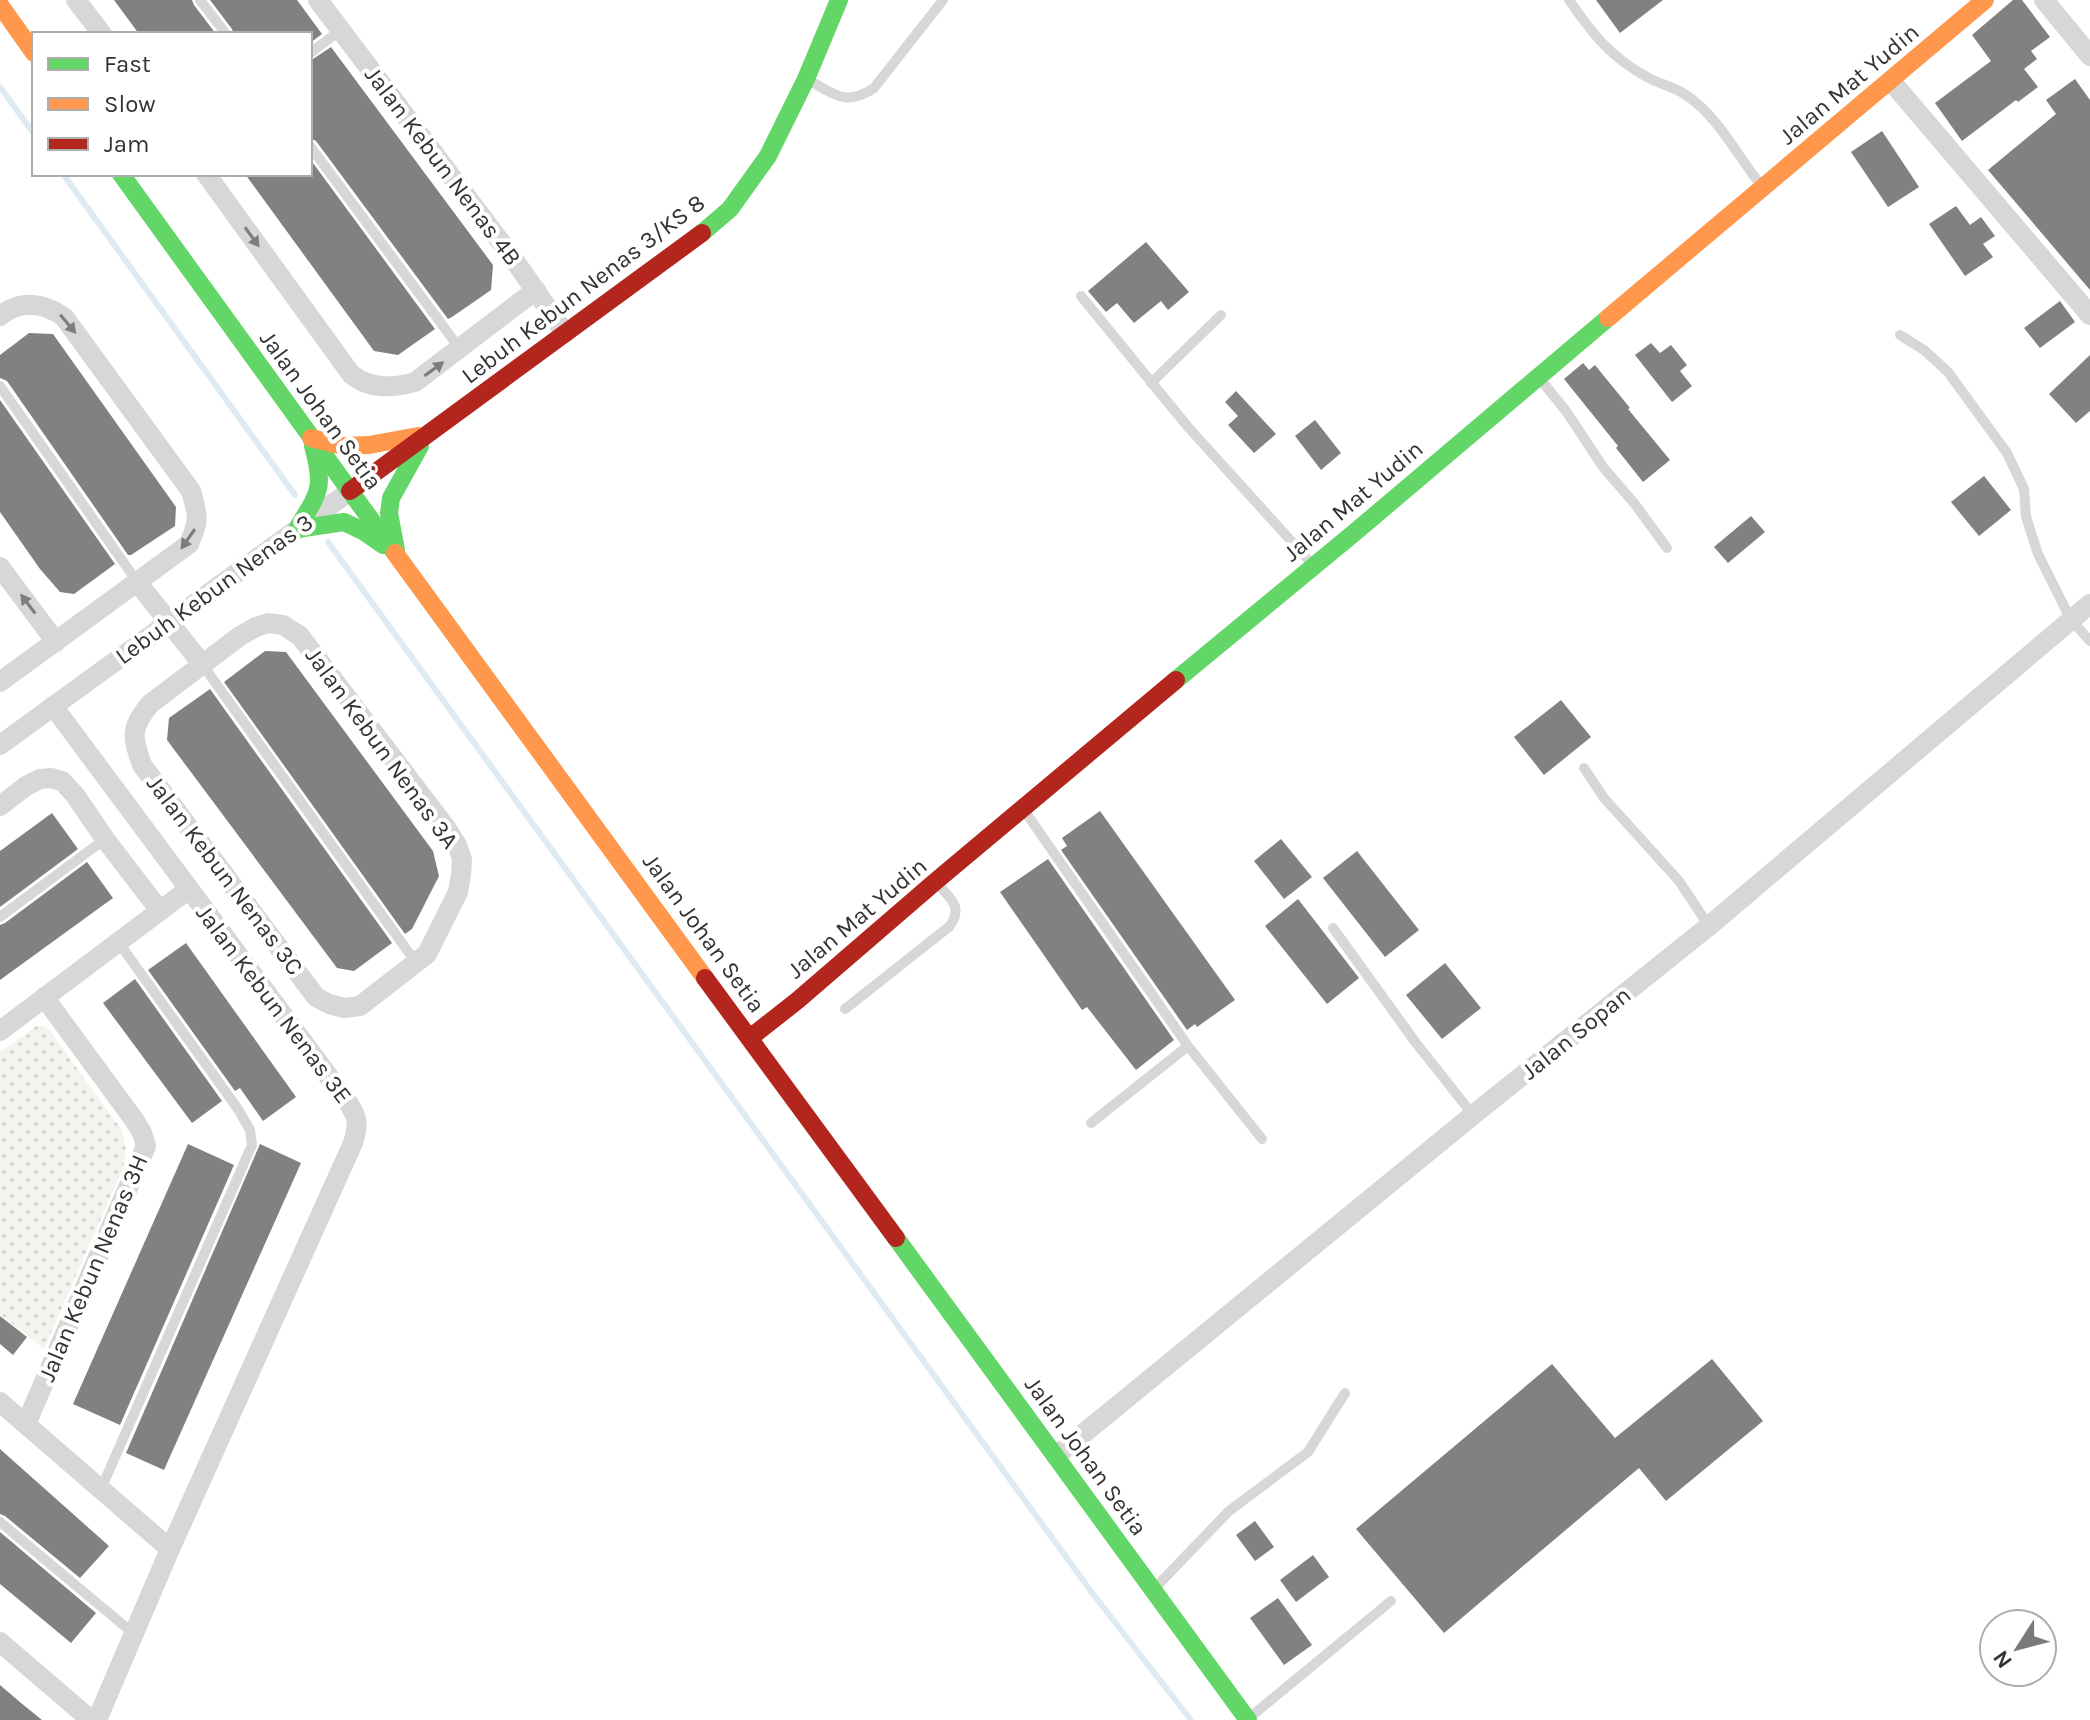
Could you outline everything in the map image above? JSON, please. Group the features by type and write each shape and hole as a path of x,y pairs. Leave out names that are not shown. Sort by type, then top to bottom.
{"main road":[{"name":"Lebuh Kebun Nenas 3/KS 8","path":"427,434 696,238 730,209 768,156 806,79 839,0"},
{"name":"Jalan Mat Yudin","path":"751,1037 1985,0"},
{"path":"0,5 32,50"},
{"name":"Jalan Johan Setia","path":"122,176 1248,1720"},
{"path":"297,529 317,496 321,474 311,438 343,446 369,445 427,434"},
{"path":"397,556 389,513 391,498 427,434"},
{"name":"Lebuh Kebun Nenas 3","path":"350,491 427,434"},
{"path":"297,529 344,522 363,531 397,556"}],"street":[{"path":"76,0 100,32"},
{"name":"Jalan Kebun Nenas 4B","path":"318,0 565,333"},
{"path":"2044,0 2090,56"},
{"path":"1891,81 2090,315"},
{"path":"207,176 359,381 387,387 415,382 536,290"},
{"path":"0,316 9,309 28,304 50,307 64,317 191,491 197,510 197,525 189,544 0,682"},
{"name":"Lebuh Kebun Nenas 3","path":"0,745 350,491"},
{"path":"0,567 56,642"},
{"path":"138,583 202,664"},
{"name":"Jalan Sopan","path":"1056,1456 1709,926 2090,604"},
{"name":"Jalan Kebun Nenas 3A","path":"202,664 240,636 268,623 283,625 300,636 447,829 462,859 458,892 427,954 417,964"},
{"name":"Jalan Kebun Nenas 3C","path":"202,664 150,704 139,718 133,732 142,765 316,997 344,1008 360,1006 417,964"},
{"name":"Jalan Kebun Nenas 3E","path":"53,706 355,1112 358,1123 353,1143 170,1549"},
{"path":"0,806 40,779 62,781 160,911"},
{"path":"0,1031 189,889"},
{"name":"Jalan Kebun Nenas 3H","path":"26,1424 146,1146 135,1121 44,997"},
{"path":"0,1402 170,1549 94,1720 0,1642"}],"lane":[{"path":"200,0 224,32"},
{"path":"806,79 843,98 860,98 874,88 943,0"},
{"path":"1569,0 1596,38 1622,62 1686,95 1710,116 1762,187"},
{"path":"312,52 341,30"},
{"path":"312,149 460,349"},
{"path":"1081,296 1151,383 1313,565"},
{"path":"1151,383 1221,315"},
{"path":"1900,335 1924,350 1948,372 2007,453 2024,489 2026,517 2038,554 2071,620 2090,641"},
{"path":"1539,377 1603,467 1667,548"},
{"path":"0,386 138,583"},
{"path":"202,664 417,964"},
{"path":"1584,768 1604,798 1679,881 1709,926"},
{"path":"1023,808 1188,1046 1262,1139"},
{"path":"0,917 105,839"},
{"path":"845,1009 950,926 958,912 936,881"},
{"path":"1333,928 1416,1043 1473,1115"},
{"path":"101,1489 252,1145 250,1130 238,1109 119,943"},
{"path":"1091,1123 1188,1046"},
{"path":"1153,1589 1229,1511 1308,1452 1345,1393"},
{"path":"0,1522 134,1634"},
{"path":"1248,1720 1391,1601"}],"shaded area":[{"path":"37,1026 44,1026 50,1031 121,1129 126,1150 123,1168 44,1349 0,1314 0,1052"}],"building":[{"path":"114,0 192,0 214,32 138,32"},
{"path":"210,0 297,0 322,34 312,42 312,32 233,32"},
{"path":"1596,0 1663,0 1620,33"},
{"path":"2013,0 2022,0 2050,37 2031,51 2037,59 2024,69 2038,87 1962,141 1935,103 1991,61 1972,35"},
{"path":"331,47 493,265 491,290 448,319 312,139 312,60"},
{"path":"2075,79 2090,100 2090,290 1988,170 2056,114 2046,100"},
{"path":"1882,131 1919,187 1888,207 1851,152"},
{"path":"312,162 435,329 398,355 374,351 246,176 312,176"},
{"path":"1956,206 1970,225 1981,217 1995,236 1983,244 1993,257 1965,276 1929,224"},
{"path":"1146,242 1189,292 1168,310 1161,301 1134,323 1117,303 1106,312 1088,291"},
{"path":"2060,301 2075,322 2040,348 2024,328"},
{"path":"29,333 53,334 176,507 175,526 131,555 128,555 7,381 0,378 0,355"},
{"path":"1651,343 1660,353 1671,345 1687,365 1680,371 1692,386 1672,402 1635,355"},
{"path":"2090,355 2090,411 2076,423 2049,394"},
{"path":"1583,363 1589,370 1595,365 1670,460 1643,482 1564,379"},
{"path":"1236,391 1276,434 1254,453 1228,425 1238,416 1225,402"},
{"path":"0,400 115,564 74,594 60,592 0,512"},
{"path":"1315,420 1341,453 1321,470 1295,436"},
{"path":"1984,476 2011,510 1979,536 1951,502"},
{"path":"1751,516 1765,532 1728,563 1714,547"},
{"path":"265,651 286,652 433,851 439,876 412,929 405,934 224,682"},
{"path":"210,689 392,943 354,971 337,968 167,740 169,718"},
{"path":"1561,700 1591,737 1544,775 1514,737"},
{"path":"1100,811 1235,1000 1197,1027 1195,1024 1187,1030 1061,850 1067,846 1062,838"},
{"path":"52,813 78,849 0,907 0,851"},
{"path":"1281,839 1312,877 1284,899 1254,861"},
{"path":"1357,851 1419,930 1385,957 1323,878"},
{"path":"1048,859 1174,1040 1136,1070 1087,1007 1082,1010 1000,892"},
{"path":"87,862 113,898 0,980 0,925"},
{"path":"1298,899 1359,978 1327,1004 1265,926"},
{"path":"186,943 296,1097 263,1121 240,1088 235,1091 148,970"},
{"path":"1445,963 1481,1008 1442,1039 1406,995"},
{"path":"135,979 222,1101 192,1123 103,1003"},
{"path":"188,1144 234,1165 120,1425 73,1404"},
{"path":"260,1144 301,1163 164,1470 126,1453"},
{"path":"0,1316 27,1337 13,1355 0,1344"},
{"path":"1712,1359 1763,1421 1666,1501 1639,1468 1444,1633 1356,1529 1552,1364 1615,1438"},
{"path":"0,1449 109,1546 80,1578 0,1514"},
{"path":"1255,1521 1274,1547 1255,1561 1236,1535"},
{"path":"0,1532 96,1613 71,1643 0,1584"},
{"path":"1313,1555 1329,1577 1296,1602 1280,1580"},
{"path":"1278,1598 1312,1645 1284,1665 1250,1618"},
{"path":"0,1685 21,1703 42,1720 0,1720"}],"waterway":[{"path":"0,87 32,131"},
{"path":"64,176 295,495"},
{"path":"328,542 1093,1594 1191,1720"}],"traffic: fast":[{"path":"702,233 730,209 768,156 806,79 839,0"},
{"path":"122,176 395,553"},
{"path":"1176,680 1608,318"},
{"path":"297,529 318,490 319,472 313,446"},
{"path":"396,550 389,513 391,498 420,446"},
{"path":"297,529 344,522 383,545"},
{"path":"896,1238 1248,1720"}],"traffic: slow":[{"path":"1608,318 1985,0"},
{"path":"0,5 32,50"},
{"path":"311,438 343,446 369,445 418,436"},
{"path":"395,553 705,978"}],"traffic: jam":[{"path":"350,491 702,233"},
{"path":"751,1037 1176,680"},
{"path":"705,978 896,1238"}]}
